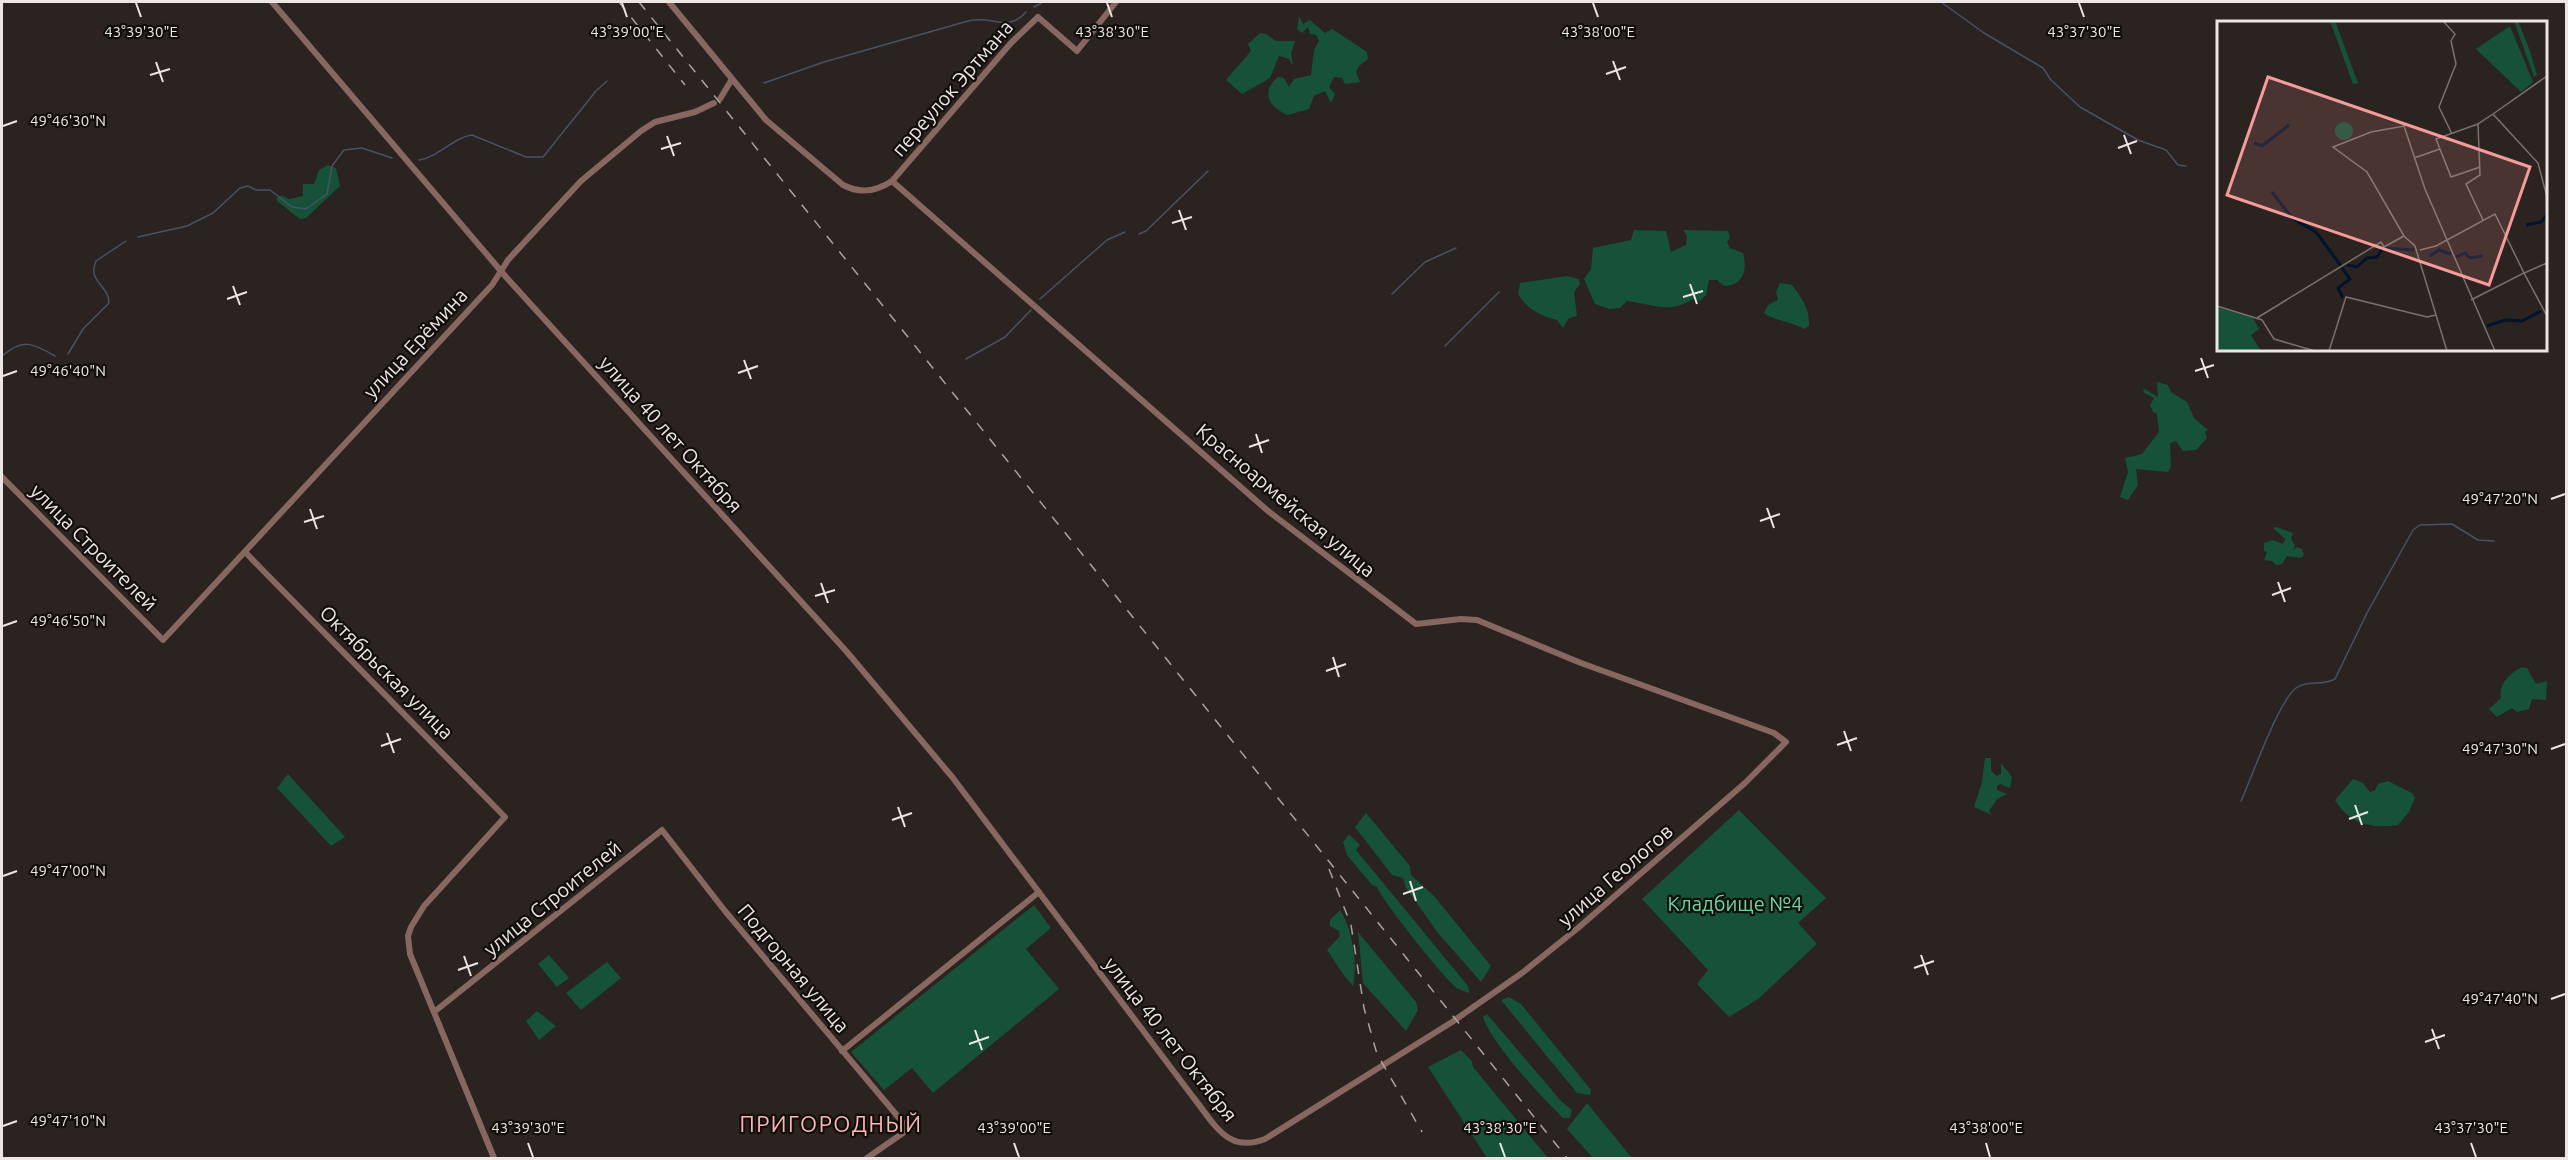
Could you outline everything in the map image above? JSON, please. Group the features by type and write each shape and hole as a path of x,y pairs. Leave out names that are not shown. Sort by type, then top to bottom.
{"street":[{"name":"улица 40 лет Октября","path":"272,2 501,271 847,652 941,764 1193,1098 1223,1134 1236,1143 1265,1139 1455,1020"},
{"path":"669,2 766,120 843,186 859,191 880,188 892,181"},
{"name":"переулок Эртмана","path":"892,181 1011,43 1038,17 1077,51 1116,2"},
{"name":"улица Ерёмина","path":"163,640 492,285 501,271 581,181 654,122 695,112 717,101 732,79"},
{"name":"Красноармейская улица","path":"892,181 1268,511 1416,624 1461,618 1477,620 1581,663 1774,733 1785,742"},
{"name":"улица Строителей","path":"2,477 163,640"},
{"name":"Октябрьская улица","path":"245,552 505,817 443,883 411,927 408,936 410,954 434,1012"},
{"name":"улица Геологов","path":"1455,1020 1578,928 1745,783 1785,742"},
{"name":"улица Строителей","path":"434,1012 662,830"},
{"name":"Подгорная улица","path":"662,830 723,909 905,1125 903,1134 867,1158"},
{"path":"842,1051 1039,892"},
{"path":"434,1012 494,1158"}],"green space":[{"path":"1299,16 1303,24 1310,20 1325,33 1332,29 1367,52 1368,59 1359,66 1356,72 1360,82 1345,84 1342,78 1334,77 1329,87 1335,94 1331,103 1325,91 1314,96 1309,109 1288,115 1276,108 1269,99 1269,88 1278,77 1284,78 1289,87 1294,79 1311,75 1314,50 1319,41 1316,35 1310,34 1308,27 1302,33 1297,29"},
{"path":"1260,33 1276,41 1295,41 1291,53 1293,66 1289,59 1279,56 1270,78 1242,94 1226,80 1251,51 1248,44"},
{"path":"328,165 336,168 340,186 306,218 300,219 278,202 276,199 281,195 289,199 303,196 303,184 314,184 319,170"},
{"path":"1634,230 1666,231 1671,252 1686,245 1687,236 1683,230 1728,231 1730,238 1727,242 1730,248 1743,253 1744,271 1740,280 1730,285 1724,286 1717,280 1709,280 1706,295 1700,301 1694,298 1677,306 1661,307 1627,301 1620,308 1609,309 1595,304 1584,279 1591,269 1593,248 1631,240"},
{"path":"1567,276 1579,279 1580,284 1574,292 1577,316 1569,318 1563,328 1557,320 1539,314 1530,308 1518,294 1520,283"},
{"path":"1780,283 1792,285 1805,304 1809,326 1804,329 1764,313 1768,305 1778,300 1776,292"},
{"path":"2157,382 2168,385 2171,392 2187,402 2194,418 2208,430 2205,432 2207,438 2196,450 2183,451 2176,441 2170,443 2171,467 2168,472 2136,469 2138,485 2128,500 2120,497 2128,472 2125,458 2142,454 2159,432 2157,414 2153,412 2150,405 2154,398 2144,393 2143,388 2158,397"},
{"path":"2277,527 2293,533 2291,539 2295,545 2293,550 2297,547 2302,549 2304,555 2301,558 2287,556 2282,564 2276,565 2272,561 2264,560 2267,552 2264,551 2264,543 2273,540 2283,544 2285,539 2273,528"},
{"path":"2522,667 2527,668 2536,684 2547,681 2546,700 2532,699 2529,709 2517,712 2512,708 2497,717 2489,709 2501,698 2501,688 2506,679"},
{"path":"1985,758 1991,758 1991,771 1997,776 2001,774 2001,763 2012,777 2010,788 2000,784 1997,786 1997,790 2007,794 1997,799 1989,811 1992,815 1974,807 1982,782"},
{"path":"288,774 345,837 331,846 277,788"},
{"path":"2353,779 2363,783 2370,792 2375,790 2378,784 2388,781 2412,793 2415,798 2409,812 2398,825 2370,825 2354,820 2335,800"},
{"name":"Кладбище №4","path":"1739,810 1826,898 1798,923 1817,944 1758,999 1729,1017 1697,984 1708,970 1642,899"},
{"path":"1366,813 1410,866 1411,875 1434,896 1491,966 1481,982 1438,933 1406,888 1403,878 1392,875 1355,827"},
{"path":"1349,834 1360,845 1356,850 1468,986 1470,993 1457,988 1440,971 1401,922 1377,887 1372,885 1347,855 1343,842"},
{"path":"1034,905 1051,928 1026,949 1059,989 933,1093 912,1068 884,1090 851,1052"},
{"path":"1340,910 1348,926 1353,946 1355,967 1353,986 1327,950 1340,936 1339,931 1330,926 1330,920"},
{"path":"1358,932 1416,1002 1418,1010 1406,1031 1363,983"},
{"path":"549,955 569,978 557,987 538,964"},
{"path":"607,962 621,978 581,1010 566,993"},
{"path":"1509,997 1521,1004 1591,1090 1590,1095 1577,1093 1501,1000"},
{"path":"537,1011 556,1026 539,1040 526,1021"},
{"path":"1487,1014 1561,1101 1572,1110 1570,1118 1563,1118 1507,1056 1488,1028 1483,1017"},
{"path":"1461,1050 1548,1158 1487,1158 1428,1067"},
{"path":"1587,1103 1632,1158 1593,1158 1567,1129"}],"waterway":[{"path":"1034,7 1043,2"},
{"path":"1941,2 1984,33 2043,68 2051,80 2080,107 2138,140 2166,150 2178,165 2186,166"},
{"path":"764,83 824,62 968,21 1013,21 1026,12"},
{"path":"419,160 433,155 459,139 472,135 526,157 543,157 596,91 607,81"},
{"path":"138,237 187,226 213,213 240,188 248,186 256,190 270,190 292,207 306,209 327,194 332,166 344,150 362,148 392,158"},
{"path":"1139,234 1146,231 1208,171"},
{"path":"1040,299 1107,240 1125,232"},
{"path":"68,354 83,329 109,303 106,292 94,274 96,261 126,241"},
{"path":"1392,294 1425,262 1456,248"},
{"path":"1445,346 1499,292"},
{"path":"966,359 1005,337 1031,310"},
{"path":"2,356 9,350 28,344 55,356"},
{"path":"2241,801 2281,708 2296,688 2335,679 2367,613 2413,530 2420,525 2452,524 2478,540 2494,541"}],"railway":[{"path":"619,2 685,85"},
{"path":"639,2 1567,1158"},
{"path":"1329,869 1351,925 1364,1008 1377,1054 1422,1132"}],"district":[{"name":"ПРИГОРОДНЫЙ","path":"831,1123"}]}
